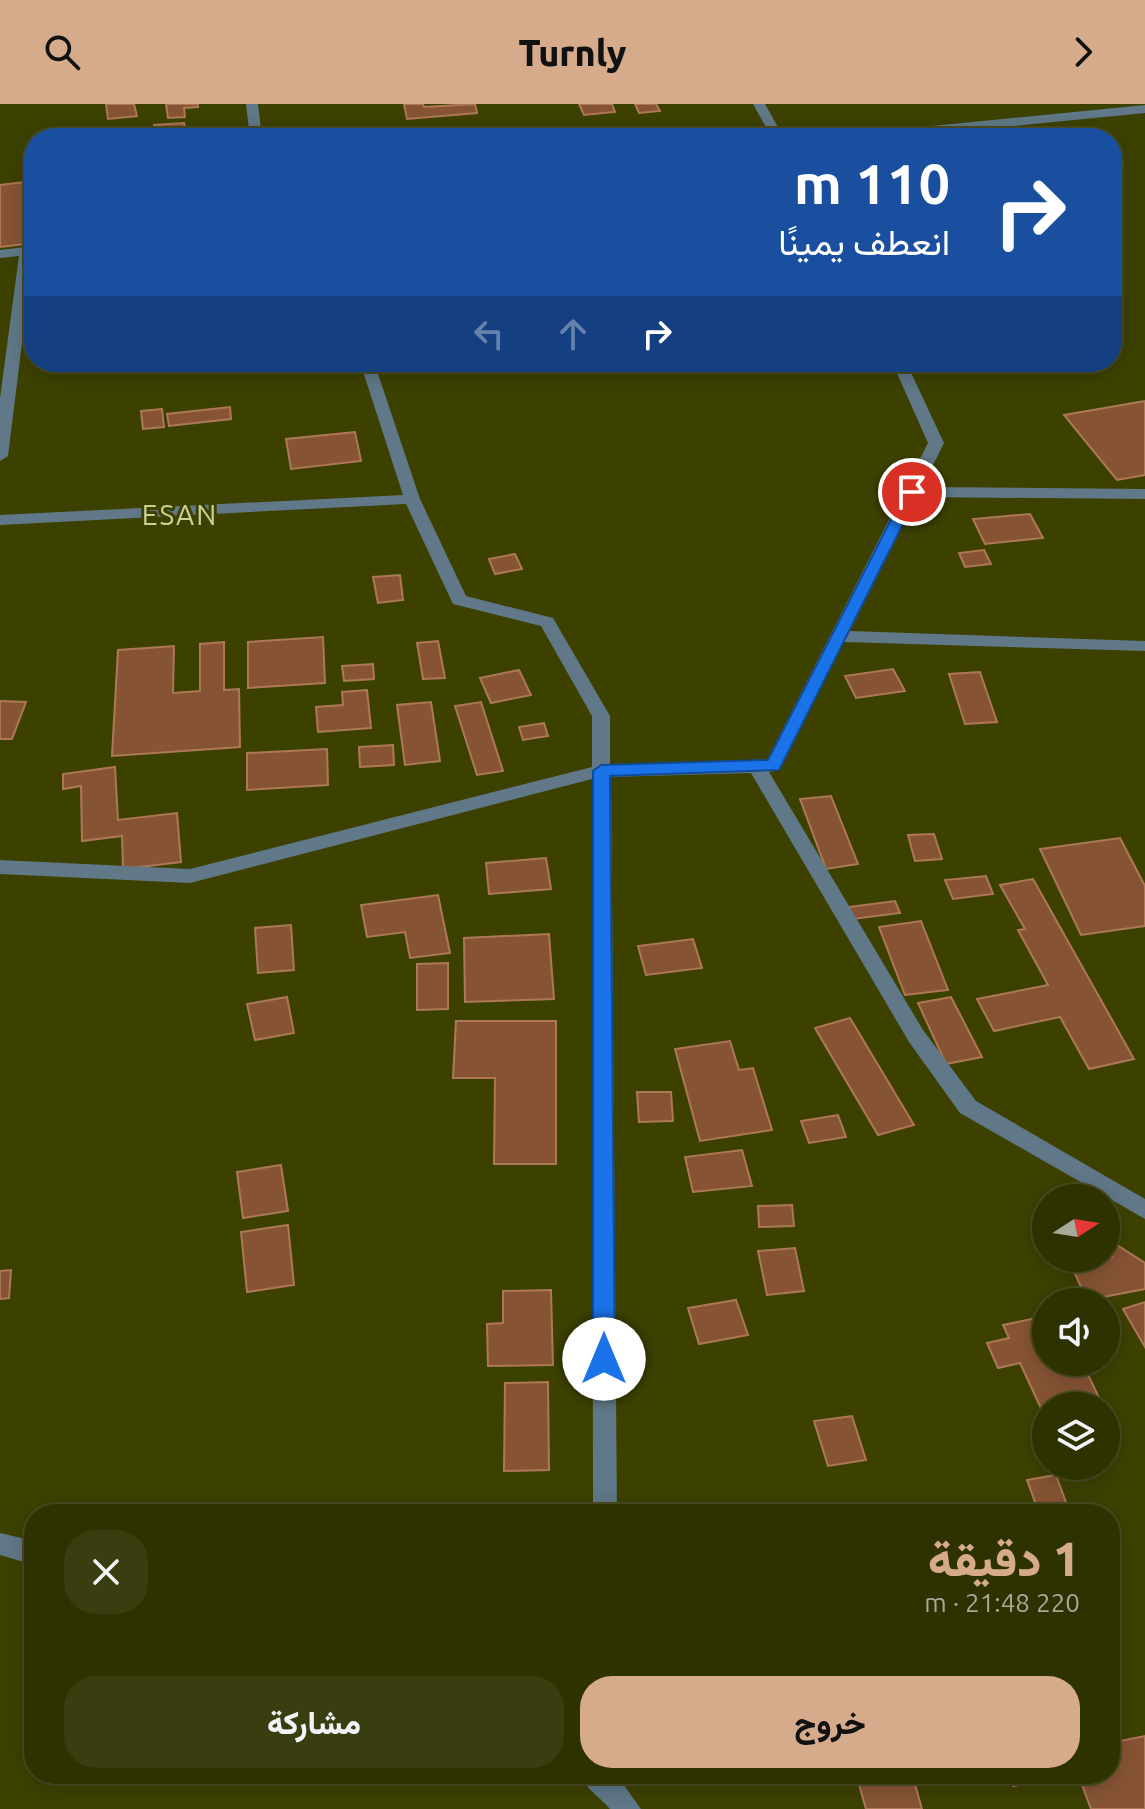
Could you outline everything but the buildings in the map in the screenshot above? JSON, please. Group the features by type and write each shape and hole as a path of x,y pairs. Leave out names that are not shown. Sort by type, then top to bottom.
{"street":[{"path":"252,104 255,128"},
{"path":"759,104 772,128"},
{"path":"952,128 1145,109"},
{"path":"0,254 24,251"},
{"path":"0,456 24,291"},
{"path":"370,372 412,499 459,600 547,622 601,716 605,1504"},
{"path":"0,867 190,876 601,771 773,766 936,443 904,372"},
{"path":"912,492 1145,494"},
{"path":"0,520 412,499"},
{"path":"839,636 1145,646"},
{"path":"756,766 916,1036 968,1107 1145,1210"},
{"path":"0,1544 24,1550"},
{"path":"602,1785 627,1809"}],"district":[{"name":"ESAN","path":"180,514"}],"route":[{"path":"604,1359 601,771 773,766 912,492"}]}
